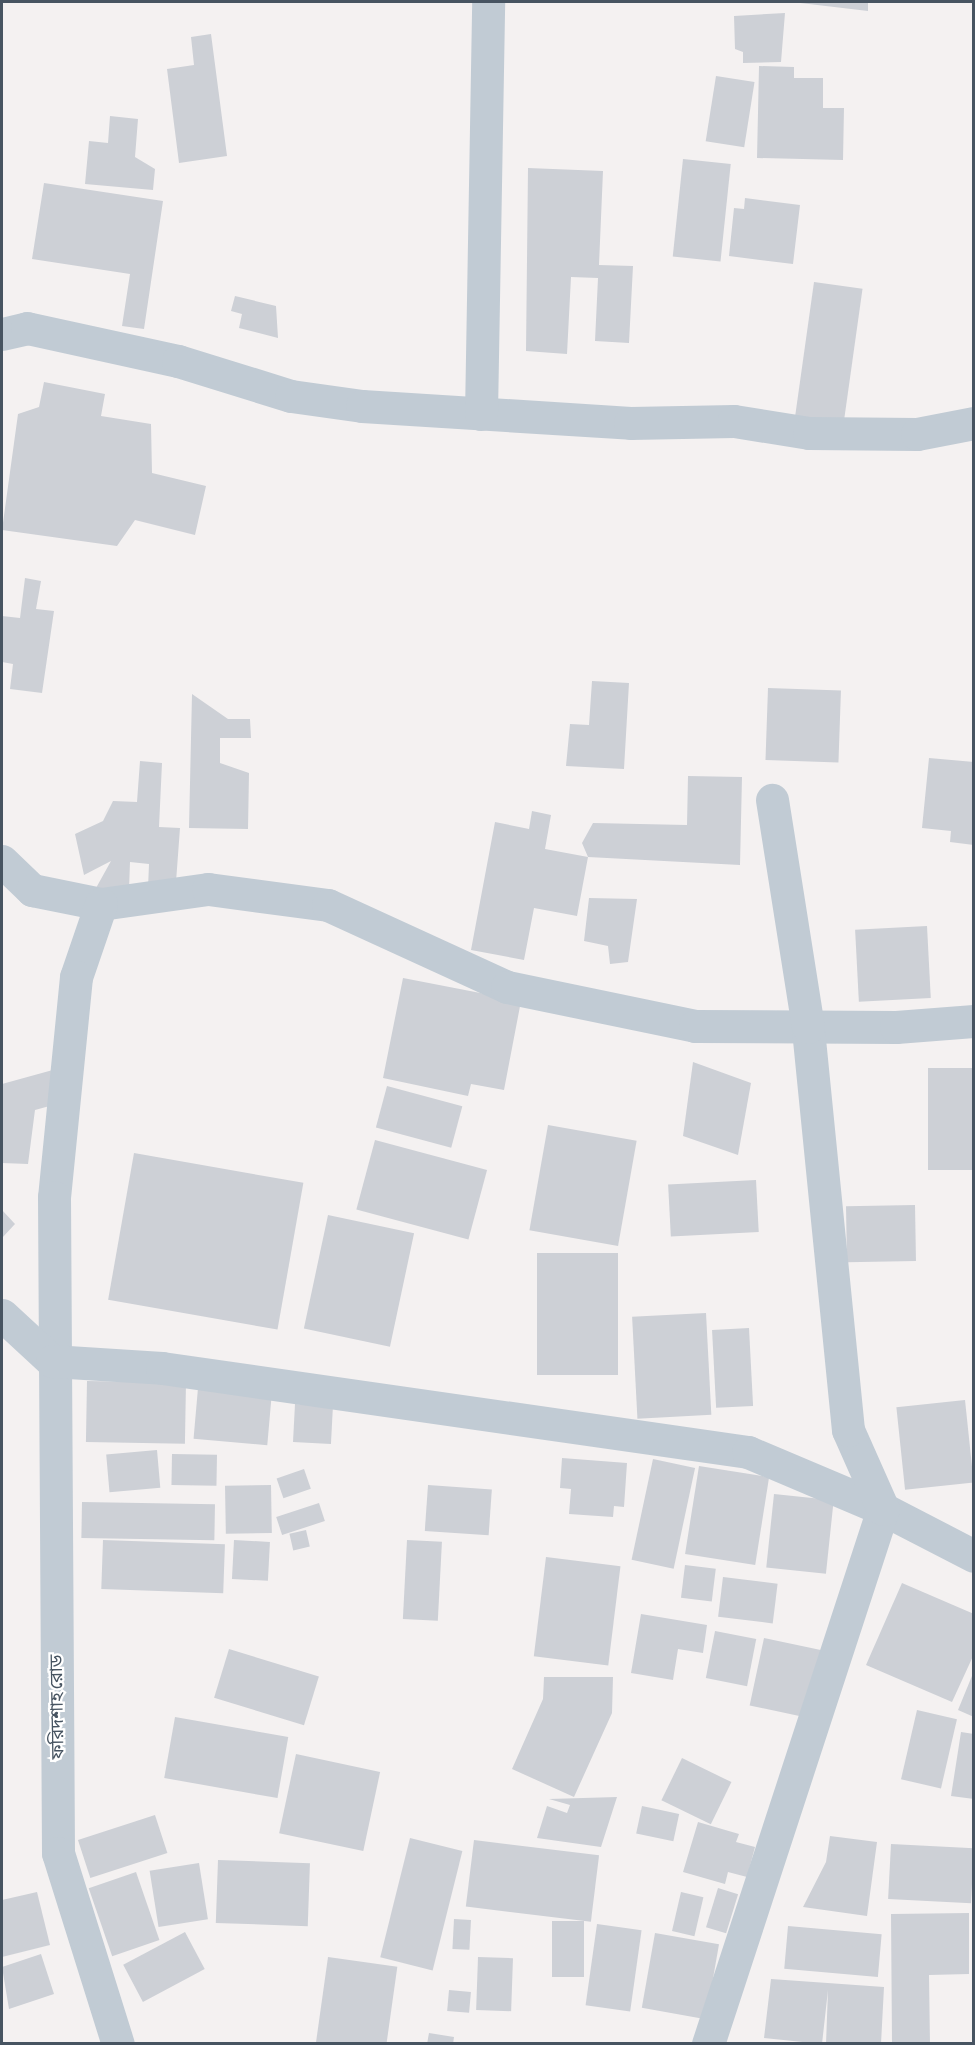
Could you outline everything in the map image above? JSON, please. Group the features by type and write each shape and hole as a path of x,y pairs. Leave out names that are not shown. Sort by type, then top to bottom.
{"street":[{"path":"481,414 488,2"},
{"path":"2,334 27,328 178,361 291,396 481,414 630,423 734,421 809,433 917,434 974,423"},
{"path":"708,2043 883,1509 848,1430 808,1027 772,800"},
{"path":"2,861 32,890 101,904 208,890 328,905 507,987 695,1026 808,1027 974,1021"},
{"name":"ফরিদশাহ রোড","path":"101,904 76,977 54,1197 52,1361 58,1853 118,2043"},
{"path":"2,1315 52,1361 174,1370 748,1452 883,1509 974,1556"}],"building":[{"path":"792,2 868,2 868,11"},
{"path":"785,13 781,62 743,63 743,52 735,49 734,16"},
{"path":"211,34 227,156 179,163 167,69 194,65 191,37"},
{"path":"759,66 794,67 794,78 823,78 823,108 844,108 843,160 757,158"},
{"path":"716,76 755,82 744,147 706,141"},
{"path":"110,116 138,119 135,157 155,169 153,190 85,184 89,141 108,143"},
{"path":"683,159 731,164 720,261 673,256"},
{"path":"528,168 603,171 599,265 633,266 629,343 595,341 598,278 571,277 567,354 526,351"},
{"path":"44,183 163,201 144,329 122,326 130,274 32,259"},
{"path":"745,198 800,205 793,264 729,256 734,208 744,209"},
{"path":"814,282 863,289 843,425 795,419"},
{"path":"235,296 276,306 278,338 239,328 242,314 231,311"},
{"path":"44,382 105,394 101,416 151,424 152,473 206,486 195,535 135,520 117,546 2,530 18,414 39,407"},
{"path":"25,578 41,581 36,609 54,611 42,693 10,689 13,664 2,662 2,616 20,618"},
{"path":"592,681 629,683 624,769 566,766 570,724 589,725"},
{"path":"768,688 841,691 838,763 765,760"},
{"path":"192,694 228,719 250,719 251,738 220,738 220,763 249,773 248,829 189,828"},
{"path":"929,758 974,762 974,845 950,842 951,831 922,828"},
{"path":"140,761 162,763 159,827 180,828 176,882 148,888 149,864 130,862 129,890 96,888 111,861 84,875 75,834 103,821 113,801 137,802"},
{"path":"688,776 742,777 740,865 588,857 582,843 593,823 687,825"},
{"path":"532,811 551,815 545,849 588,857 577,916 534,908 524,960 471,950 495,822 529,829"},
{"path":"589,898 637,899 628,962 610,964 608,946 584,941"},
{"path":"927,926 931,998 859,1002 855,930"},
{"path":"403,978 521,1001 504,1090 471,1084 468,1096 383,1078"},
{"path":"693,1062 751,1083 738,1155 683,1136"},
{"path":"60,1068 57,1104 35,1110 28,1164 2,1163 2,1084"},
{"path":"928,1068 974,1068 974,1170 928,1170"},
{"path":"387,1086 462,1106 451,1148 376,1128"},
{"path":"548,1125 637,1141 618,1246 529,1230"},
{"path":"375,1140 487,1170 468,1240 356,1210"},
{"path":"134,1153 303,1183 278,1330 108,1300"},
{"path":"756,1180 759,1232 671,1237 668,1185"},
{"path":"915,1205 916,1261 847,1262 846,1206"},
{"path":"2,1210 15,1224 2,1238"},
{"path":"328,1215 414,1233 390,1347 304,1328"},
{"path":"537,1253 618,1253 618,1375 537,1375"},
{"path":"706,1313 711,1415 637,1419 632,1317"},
{"path":"749,1328 753,1406 716,1408 712,1330"},
{"path":"87,1381 186,1383 185,1444 86,1442"},
{"path":"198,1388 272,1394 267,1445 194,1439"},
{"path":"965,1400 974,1483 905,1490 896,1407"},
{"path":"295,1404 333,1406 331,1444 293,1442"},
{"path":"157,1450 160,1488 110,1492 106,1454"},
{"path":"172,1454 217,1455 216,1486 171,1485"},
{"path":"562,1458 627,1463 624,1507 614,1506 613,1517 569,1514 571,1489 560,1488"},
{"path":"653,1459 695,1468 674,1569 632,1560"},
{"path":"699,1466 769,1477 755,1565 685,1554"},
{"path":"304,1469 311,1489 283,1498 277,1478"},
{"path":"271,1485 272,1533 226,1534 225,1486"},
{"path":"428,1485 492,1489 489,1535 425,1531"},
{"path":"774,1494 834,1500 826,1574 766,1568"},
{"path":"82,1502 215,1504 214,1540 81,1538"},
{"path":"319,1503 325,1521 282,1535 276,1517"},
{"path":"306,1530 310,1547 293,1550 289,1534"},
{"path":"103,1540 225,1544 223,1593 101,1589"},
{"path":"234,1540 270,1542 268,1581 232,1579"},
{"path":"407,1540 442,1542 438,1621 403,1619"},
{"path":"546,1557 620,1566 608,1665 534,1656"},
{"path":"685,1565 716,1569 712,1602 681,1598"},
{"path":"723,1577 778,1584 773,1623 718,1617"},
{"path":"902,1583 974,1614 974,1654 952,1702 866,1665"},
{"path":"641,1614 707,1625 703,1653 678,1649 673,1680 631,1673"},
{"path":"715,1631 756,1639 747,1686 706,1678"},
{"path":"764,1638 821,1650 806,1718 750,1705"},
{"path":"229,1649 319,1676 304,1725 214,1698"},
{"path":"974,1671 974,1717 958,1710"},
{"path":"544,1677 613,1677 612,1713 574,1797 512,1769 543,1699"},
{"path":"917,1710 957,1719 941,1788 901,1779"},
{"path":"175,1717 288,1737 277,1798 164,1778"},
{"path":"961,1732 974,1734 974,1799 951,1796"},
{"path":"296,1754 380,1772 363,1851 279,1833"},
{"path":"682,1758 731,1782 711,1824 661,1800"},
{"path":"617,1797 601,1847 537,1838 547,1806 567,1813 570,1805 549,1799"},
{"path":"642,1806 679,1814 673,1841 636,1833"},
{"path":"155,1815 167,1853 90,1878 78,1840"},
{"path":"698,1822 739,1834 736,1842 755,1847 747,1877 728,1872 725,1884 683,1872"},
{"path":"830,1836 877,1842 867,1916 803,1907 826,1862"},
{"path":"410,1838 462,1851 433,1970 380,1957"},
{"path":"474,1840 599,1855 591,1922 466,1907"},
{"path":"891,1844 974,1848 971,1903 888,1899"},
{"path":"218,1860 310,1863 308,1926 216,1923"},
{"path":"199,1863 208,1919 159,1927 150,1871"},
{"path":"136,1872 159,1940 112,1956 89,1888"},
{"path":"718,1888 738,1894 726,1933 706,1927"},
{"path":"37,1892 50,1945 2,1957 2,1900"},
{"path":"681,1892 703,1897 694,1936 672,1931"},
{"path":"969,1913 969,1974 929,1975 930,2044 892,2044 891,1914"},
{"path":"454,1919 471,1920 469,1950 452,1949"},
{"path":"552,1921 584,1921 584,1977 552,1977"},
{"path":"597,1924 642,1930 630,2011 586,2005"},
{"path":"788,1926 882,1934 878,1977 784,1969"},
{"path":"185,1932 205,1969 143,2002 123,1965"},
{"path":"655,1933 719,1944 706,2019 642,2008"},
{"path":"41,1954 54,1994 9,2009 2,1967"},
{"path":"328,1957 397,1967 386,2044 316,2044"},
{"path":"478,1957 513,1958 511,2011 476,2010"},
{"path":"771,1979 884,1987 881,2044 826,2044 828,1990 822,2044 764,2038"},
{"path":"449,1990 471,1992 469,2013 447,2011"},
{"path":"429,2033 454,2037 453,2044 427,2044"}]}
